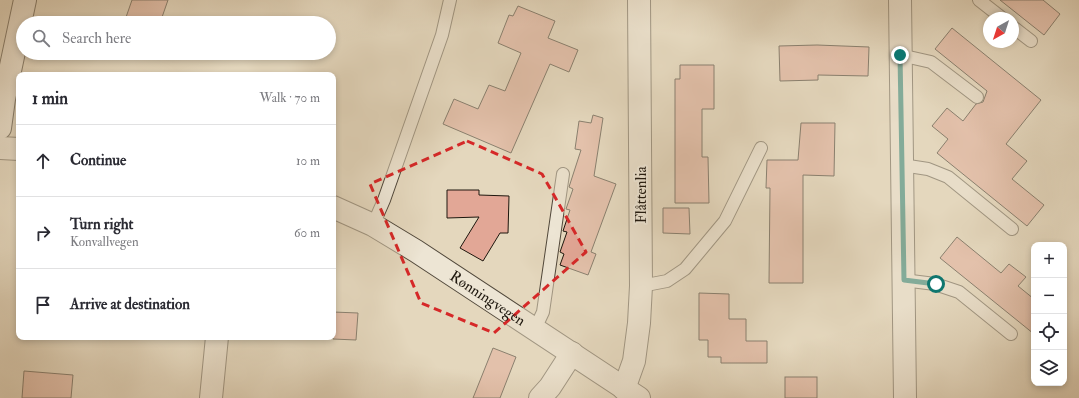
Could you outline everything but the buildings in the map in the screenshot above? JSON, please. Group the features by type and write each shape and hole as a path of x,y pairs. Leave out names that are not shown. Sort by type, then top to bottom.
{"street":[{"path":"19,16 25,0"},
{"name":"Flåttenlia","path":"631,393 639,323 641,286 639,0"},
{"path":"900,0 905,398"},
{"path":"0,128 6,55 16,26"},
{"path":"0,148 16,149"},
{"name":"Rønningvegen","path":"336,208 373,225 416,251 631,393"},
{"path":"211,398 218,340"},
{"path":"540,398 550,387 572,353"}],"lane":[{"path":"373,225 384,200 442,34 450,0"},
{"path":"979,0 994,12"},
{"path":"1019,32 1031,41"},
{"path":"900,55 931,62 977,97"},
{"path":"641,286 667,281 685,269 725,221 762,148"},
{"path":"902,165 928,168 948,177 1012,229"},
{"path":"535,329 543,312 563,174"},
{"path":"904,280 936,284 959,292 1011,334"}],"highlighted area":[{"path":"467,141 542,174 586,252 494,333 421,303 370,184"}],"route":[{"path":"900,55 904,280 936,284"}]}
